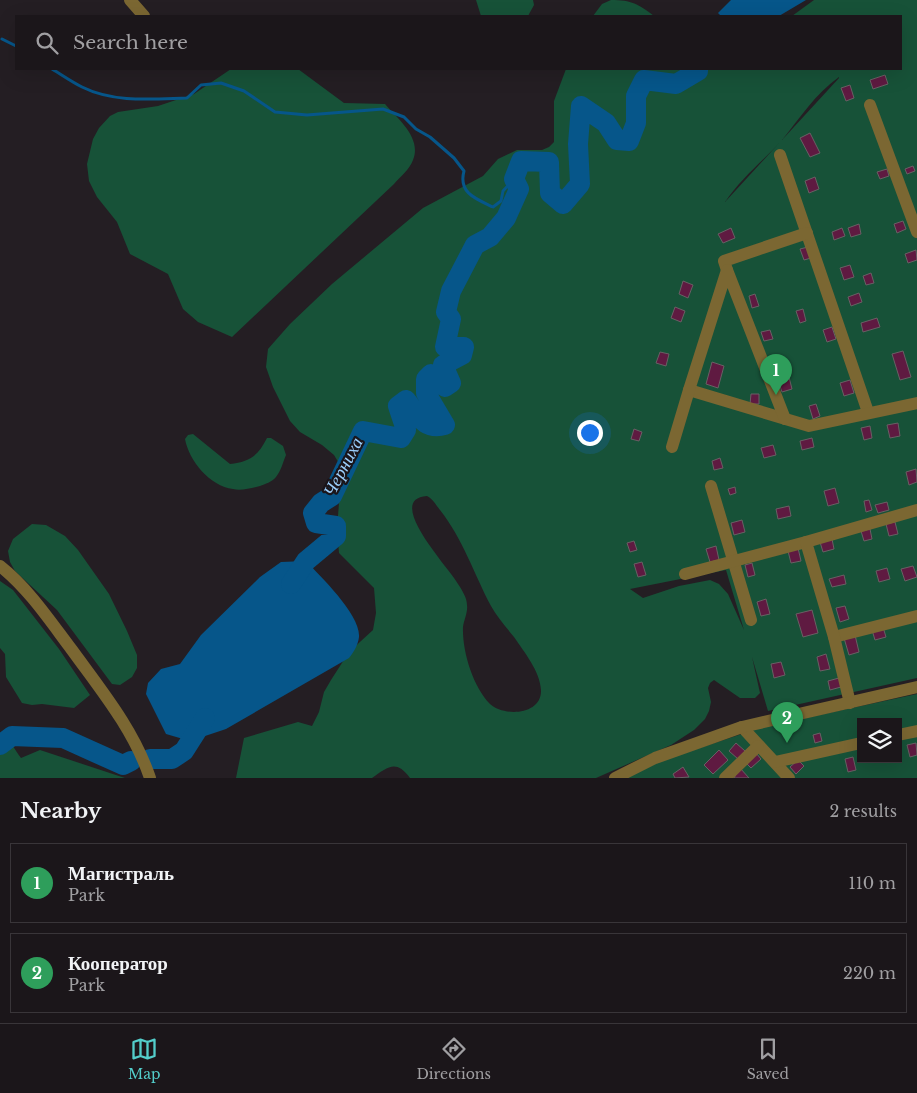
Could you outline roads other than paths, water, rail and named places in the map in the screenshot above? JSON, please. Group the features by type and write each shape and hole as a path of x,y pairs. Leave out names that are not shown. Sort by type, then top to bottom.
{"street":[{"path":"130,0 143,15"},
{"path":"870,105 917,232"},
{"path":"780,154 868,412"},
{"path":"785,419 724,261 807,233"},
{"path":"672,448 727,270"},
{"path":"689,390 809,426 917,403"},
{"path":"711,486 751,620"},
{"path":"685,574 917,510"},
{"path":"806,542 834,636 850,703"},
{"path":"0,566 10,574 40,607 116,710 145,763 150,778"},
{"path":"834,636 917,616"},
{"path":"615,778 655,758 742,727 917,687"},
{"path":"742,727 789,778"},
{"path":"902,734 917,731"},
{"path":"775,762 857,744"},
{"path":"725,778 758,746"}],"water":[{"path":"731,0 806,0 781,15 720,15 718,13"},
{"path":"306,561 338,596 354,618 359,637 356,648 349,658 226,729 190,741 166,734 146,694 148,683 161,669 180,664 201,635 260,577 281,562"}],"waterway":[{"path":"2,39 15,46"},
{"path":"54,70 82,87 107,96 120,98 187,98 201,85 221,83 244,91 275,112 307,115 383,109 404,117 416,129 430,137 454,158 464,171 463,179 466,190 480,201 493,207 501,201 503,191 514,179"},
{"name":"Черниха","path":"291,584 306,561 336,536 336,526 316,523 313,513 321,503 332,496 363,431 401,438 406,430 398,406 406,400 418,416 427,424 432,426 445,425 426,393 426,379 431,374 445,387 451,383 443,365 462,355 464,347 445,347 451,319 446,312 451,291 475,245 490,237 506,218 519,189 514,179 521,161 549,162 550,193 563,204 580,184 578,144 581,106 606,123 617,140 629,141 636,123 636,96 644,80 676,84 698,70"},
{"name":"Черниха","path":"150,759 172,759 184,751 205,718"},
{"name":"Черниха","path":"0,745 12,736 63,738 123,765 131,761"}],"place":[{"name":"Магистраль","path":"776,395"},
{"name":"Кооператор","path":"787,743"}]}
